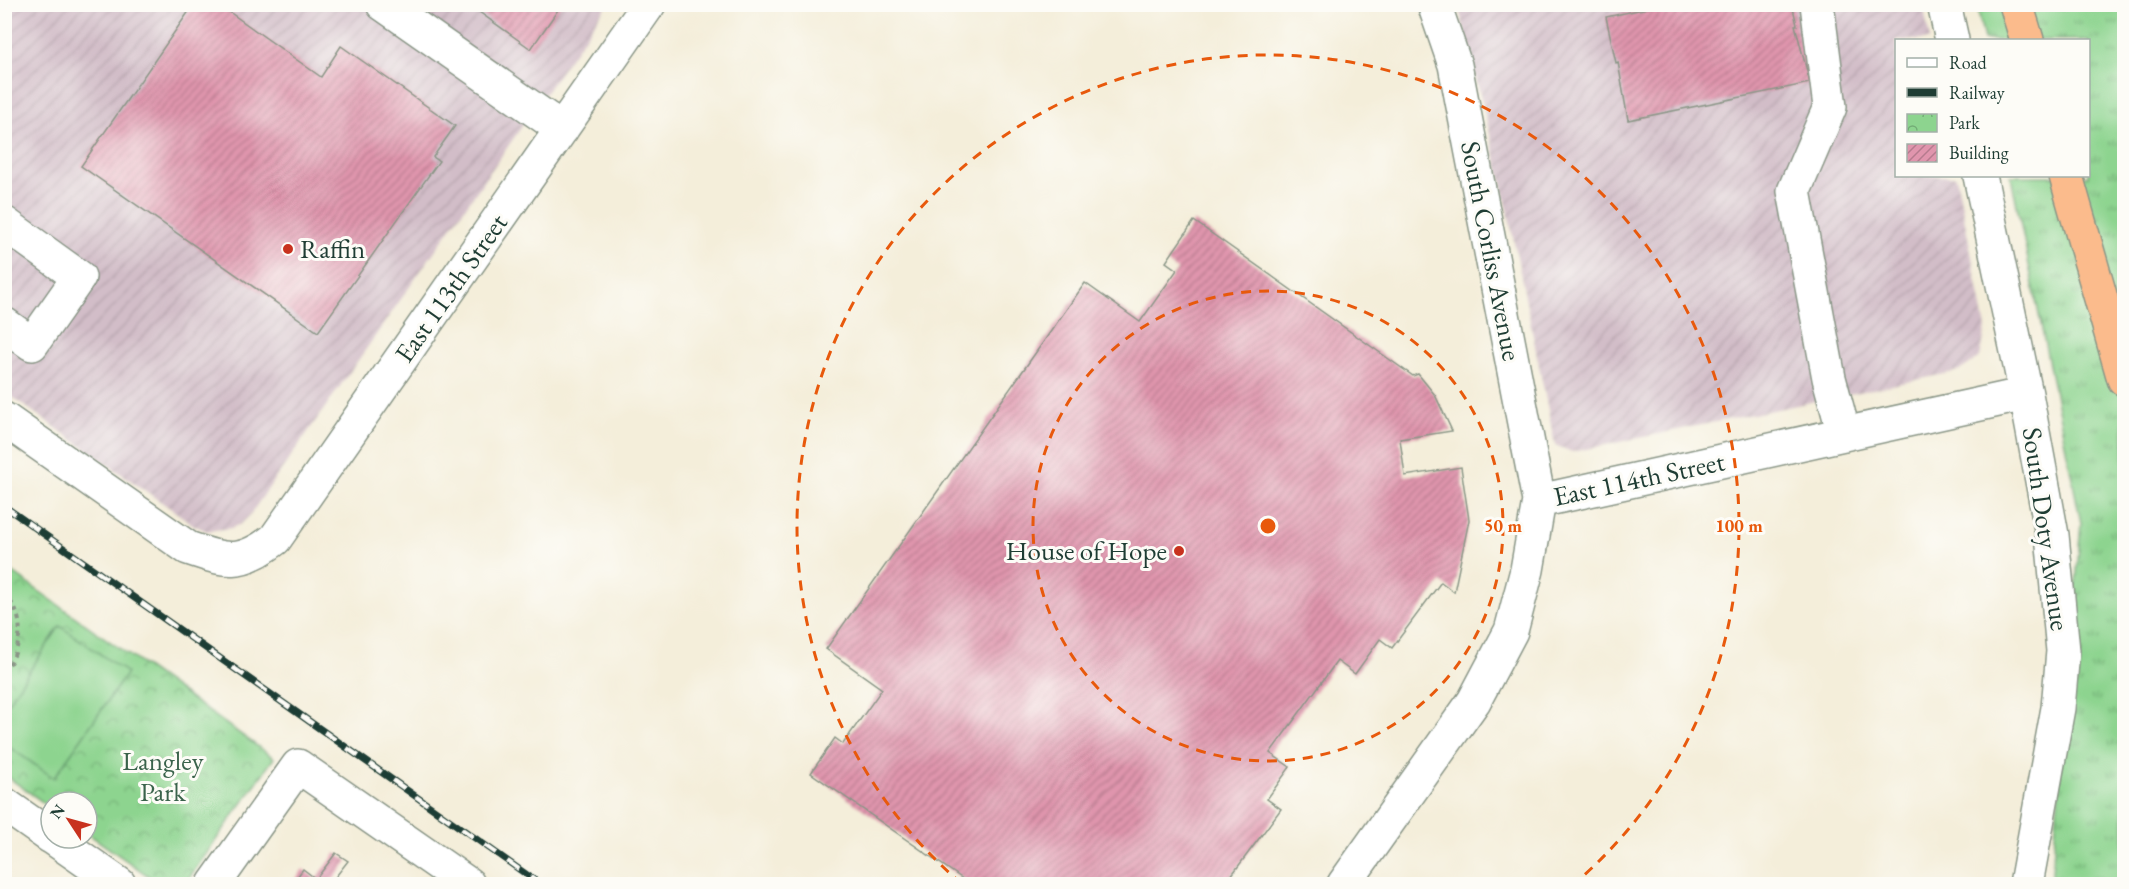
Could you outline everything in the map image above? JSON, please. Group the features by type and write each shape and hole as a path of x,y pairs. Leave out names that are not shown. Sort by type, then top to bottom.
{"highway":[{"path":"2016,4 2027,39"},
{"path":"2066,177 2124,379"}],"street":[{"path":"383,4 562,129"},
{"name":"East 113th Street","path":"4,419 188,548 217,558 242,559 258,553 275,539 649,4"},
{"name":"South Corliss Avenue","path":"1434,4 1455,65 1539,501"},
{"path":"1816,4 1830,107 1794,191 1829,378 1844,434"},
{"path":"1944,4 1952,39"},
{"name":"South Doty Avenue","path":"1980,177 2026,394 2052,535 2063,651 2058,708 2026,885"},
{"path":"4,223 80,277 32,344 4,324"},
{"name":"East 114th Street","path":"1344,885 1474,701 1511,631 1527,570 1539,501 2026,394"},
{"path":"214,885 298,766 468,885"},
{"path":"4,804 39,828"},
{"path":"70,850 119,885"}],"path":[{"path":"4,594 16,611 19,627 19,644 4,671"}],"shaded area":[{"path":"5,5 607,5 249,516 241,524 231,528 207,531 194,525 5,392"},
{"path":"1458,5 1923,5 1930,39 1895,39 1895,177 1956,177 1986,328 1980,357 1959,371 1572,452 1555,445 1504,192"}],"green space":[{"path":"1977,5 2124,5 2124,884 2051,884 2081,523 2011,177 2090,177 2090,39 1984,39"},
{"name":"Langley Park","path":"5,567 274,758 185,884 160,884 99,841 99,790 39,790 39,799 5,775"},
{"path":"60,626 127,673 54,778 5,744 5,707"}],"building":[{"name":"Raffin","path":"194,4 218,4 321,77 341,46 455,126 433,157 439,161 318,332 81,166"},
{"path":"468,4 562,4 531,49"},
{"path":"1666,4 1792,4 1810,83 1628,120 1618,62 1616,63 1606,17"},
{"name":"House of Hope","path":"1194,221 1413,376 1418,374 1435,395 1452,431 1400,439 1405,476 1461,467 1469,520 1454,592 1441,582 1392,648 1380,639 1355,674 1337,661 1270,753 1290,767 1267,799 1281,809 1228,880 1229,884 970,884 811,773 835,738 843,744 882,689 826,649 1085,283 1140,322 1177,270 1166,262"},
{"path":"336,853 348,861 330,884 292,884 303,869 316,879"}],"railway":[{"path":"4,506 540,884"}],"place":[{"name":"Raffin","path":"288,249"},
{"name":"House of Hope","path":"1179,551"}]}
